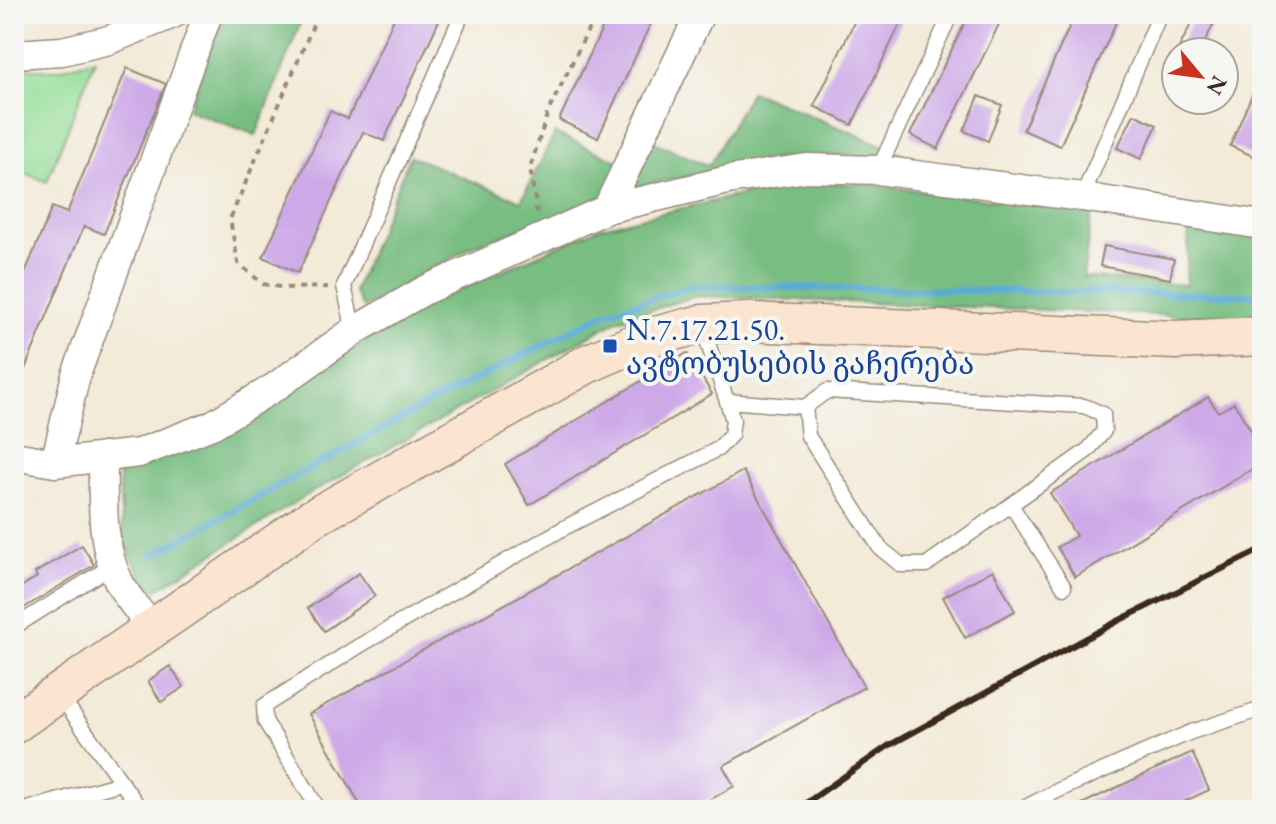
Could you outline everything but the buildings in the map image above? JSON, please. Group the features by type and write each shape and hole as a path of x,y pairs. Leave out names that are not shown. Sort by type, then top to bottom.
{"street":[{"path":"14,54 62,51 109,40 173,14"},
{"path":"55,463 76,375 208,14"},
{"path":"607,209 700,14"},
{"path":"14,456 55,463 139,453 212,425 275,387 354,331 425,290 607,209 728,180 807,168 878,170 1262,225"},
{"path":"14,724 313,518 587,364 647,338 702,324 749,322 1176,340 1262,336"},
{"path":"103,457 104,524 113,565 120,583 152,629"}],"lane":[{"path":"354,331 344,286 462,14"},
{"path":"878,170 951,14"},
{"path":"1082,197 1160,14"},
{"path":"319,810 265,721 264,706 359,646 564,528 718,449 731,435 733,420 702,324"},
{"path":"727,401 805,407 827,391 1084,406 1103,414 1104,431 1088,450 926,565 901,565 880,548 808,436 805,407"},
{"path":"1011,505 1064,587"},
{"path":"14,627 113,565"},
{"path":"59,693 141,810"},
{"path":"1020,810 1191,732 1262,709"},
{"path":"24,810 121,783"}],"path":[{"path":"318,14 230,219 238,263 263,284 286,288 344,286"},
{"path":"540,239 530,168 548,112 596,14"}],"green space":[{"path":"222,14 304,14 256,135 188,110"},
{"path":"95,59 47,182 14,169 14,68 57,70"},
{"path":"751,91 930,165 851,154 766,161 644,185 475,245 363,308 354,291 410,156 521,201 555,133 638,170 651,141 709,166"},
{"path":"793,183 865,184 1092,212 1083,277 1186,285 1189,229 1262,238 1262,319 696,296 616,321 302,498 151,593 123,541 118,466 424,305 601,227"}],"waterway":[{"path":"152,555 441,397 605,313 692,286 1262,295"}],"railway":[{"path":"796,810 888,746 1118,621 1262,549"}],"place":[{"name":"N.7.17.21.50. ავტობუსების გაჩერება","path":"610,346"}]}
